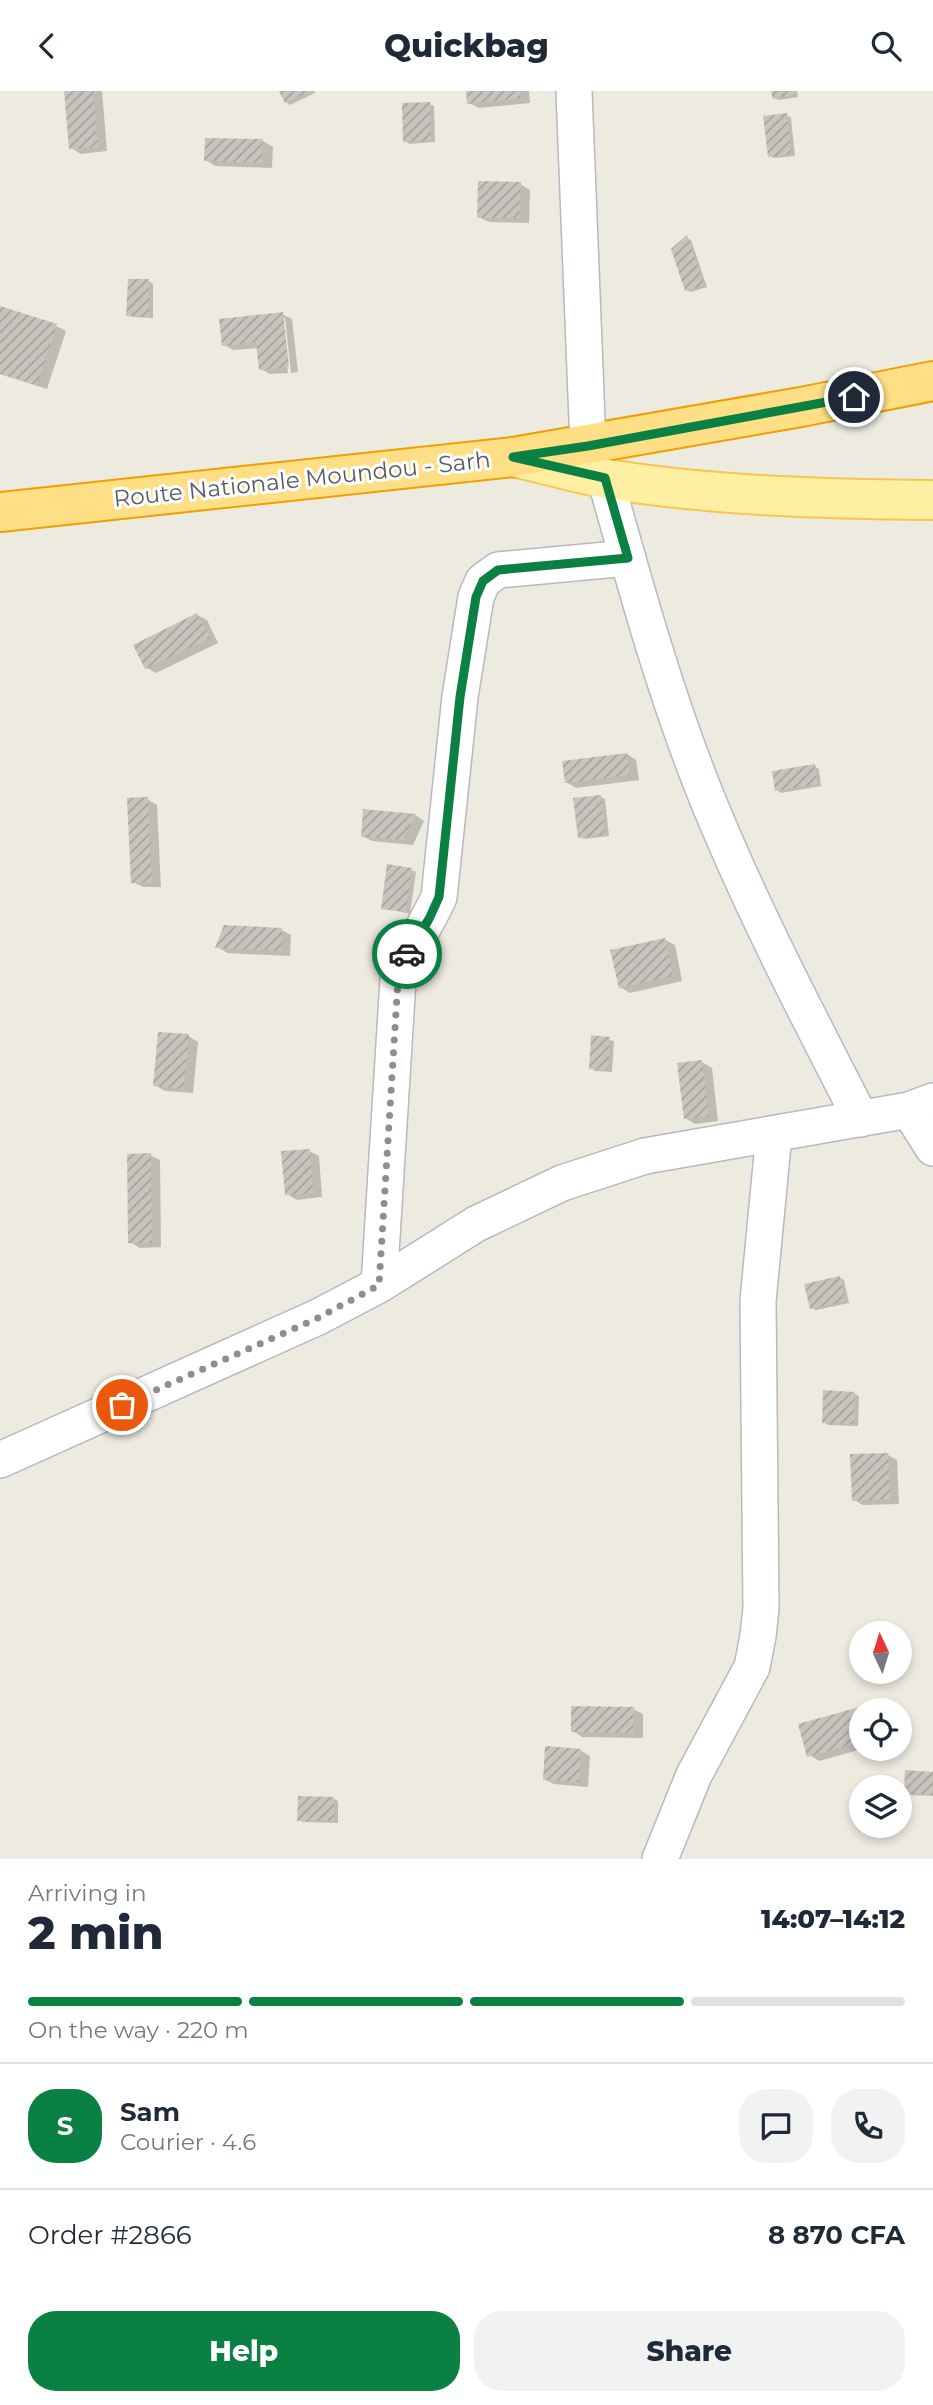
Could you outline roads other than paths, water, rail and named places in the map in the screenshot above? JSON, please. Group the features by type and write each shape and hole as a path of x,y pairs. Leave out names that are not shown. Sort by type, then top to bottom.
{"highway":[{"name":"Route Nationale Moundou - Sarh","path":"0,512 513,457 596,462 933,381"}],"main road":[{"path":"596,462 705,491 933,501"}],"street":[{"path":"574,91 596,462 679,721 705,793 772,946 860,1119"},
{"path":"379,1285 398,980 406,956 439,897 460,697 476,597 483,581 498,570 628,558"},
{"path":"0,1460 318,1318 379,1285 476,1224 562,1183 645,1156 921,1106 933,1148"},
{"path":"660,1859 694,1775 752,1667 758,1636 761,1596 758,1301 774,1134"}]}
